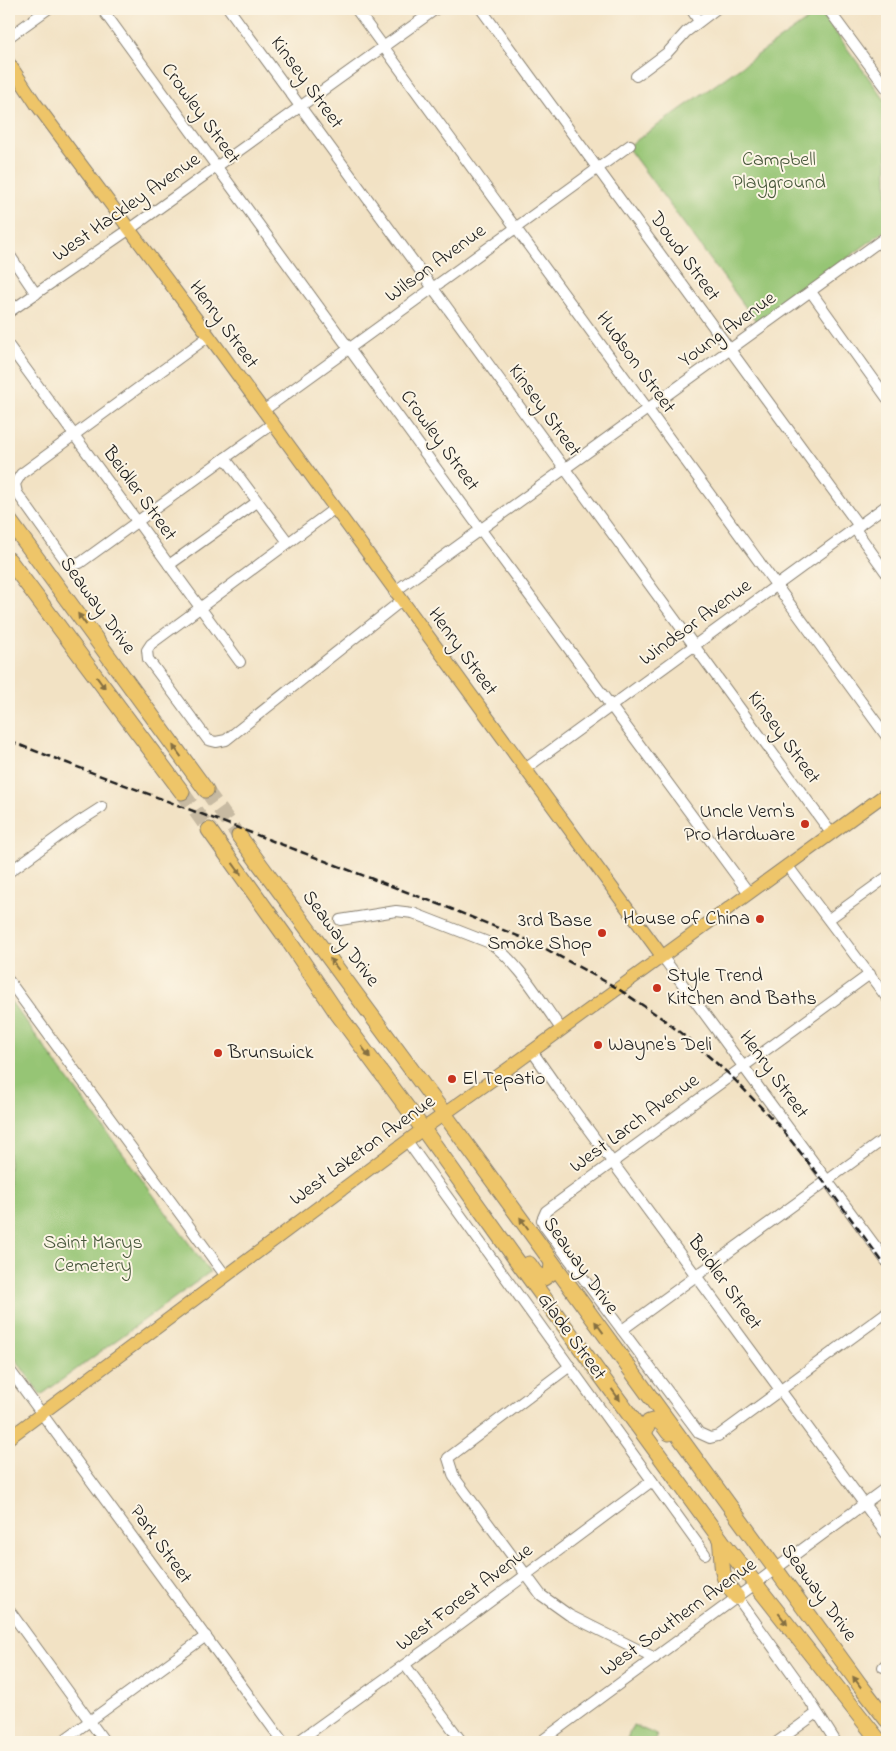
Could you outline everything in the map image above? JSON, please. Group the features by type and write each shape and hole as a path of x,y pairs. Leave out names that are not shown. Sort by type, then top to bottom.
{"highway":[{"name":"Seaway Drive","path":"9,520 206,790"},
{"name":"Seaway Drive","path":"9,560 182,792"},
{"name":"Seaway Drive","path":"208,830 290,943 337,1013 720,1539 810,1654"},
{"name":"Seaway Drive","path":"239,836 434,1099 887,1720"},
{"path":"337,1013 334,1004 334,994 337,988 341,988 345,990 357,1005 422,1093 434,1099"},
{"path":"434,1145 446,1151 536,1274 544,1278 549,1275 553,1270 552,1263"},
{"path":"644,1434 649,1422 654,1420 660,1422 751,1546 762,1551"},
{"path":"720,1539 724,1582 737,1597"},
{"path":"810,1654 829,1688 871,1742"},
{"path":"810,1654 880,1742"}],"main road":[{"name":"Henry Street","path":"9,64 36,104 209,336 662,956"},
{"name":"West Laketon Avenue","path":"9,1438 423,1129 445,1115 887,793"}],"street":[{"path":"9,37 48,9"},
{"name":"Crowley Street","path":"102,9 481,530 749,893"},
{"name":"Kinsey Street","path":"229,9 434,287 831,833"},
{"name":"Hudson Street","path":"356,9 887,737"},
{"name":"West Hackley Avenue","path":"9,312 130,229 436,9"},
{"name":"Dowd Street","path":"481,9 730,350 857,528 887,574"},
{"path":"691,9 699,20"},
{"path":"636,76 668,52 699,20 716,9"},
{"path":"828,9 887,89"},
{"name":"Wilson Avenue","path":"263,411 630,145"},
{"name":"Young Avenue","path":"200,608 151,644 147,650 148,659 208,740 216,742 226,740 481,530 887,236"},
{"path":"9,254 36,294"},
{"path":"811,292 887,398"},
{"path":"209,336 21,474 15,484 17,493 65,560 73,564 83,561 272,424"},
{"name":"Beidler Street","path":"9,346 240,662"},
{"path":"225,458 288,542"},
{"path":"169,565 257,502"},
{"name":"Windsor Avenue","path":"525,769 887,505"},
{"path":"200,608 334,509"},
{"path":"9,872 102,807"},
{"path":"787,865 887,998"},
{"path":"829,919 887,877"},
{"path":"340,920 396,911 413,913 490,943 505,954 515,966 562,1030"},
{"name":"Henry Street","path":"662,956 887,1262"},
{"name":"West Larch Avenue","path":"622,1330 545,1227 542,1220 546,1211 870,974"},
{"path":"9,981 225,1275"},
{"name":"Beidler Street","path":"532,1051 887,1535"},
{"path":"887,1137 622,1330 699,1434 706,1438 718,1436 887,1312"},
{"name":"Glade Street","path":"408,1141 706,1554"},
{"path":"570,1366 448,1458 454,1477 541,1595 569,1615 654,1658"},
{"name":"Park Street","path":"9,1369 283,1742"},
{"name":"West Forest Avenue","path":"297,1742 405,1665 652,1481"},
{"name":"West Southern Avenue","path":"540,1742 887,1487"},
{"path":"737,1597 796,1679 836,1742"},
{"path":"9,1610 105,1742"},
{"path":"61,1742 206,1636"},
{"path":"405,1665 462,1742"},
{"path":"778,1742 817,1713"}],"green space":[{"name":"Campbell Playground","path":"820,11 887,103 887,229 758,324 627,147"},
{"name":"Saint Marys Cemetery","path":"9,999 210,1272 41,1395 9,1350"},
{"path":"633,1725 657,1735 654,1742 626,1741"}],"tunnel":[{"path":"206,790 239,836"},
{"path":"182,792 209,830"}],"railway":[{"path":"9,741 449,908 535,943 617,988 663,1019 731,1076 781,1128 824,1182 887,1268"}],"place":[{"name":"Uncle Vern's Pro Hardware","path":"805,824"},
{"name":"House of China","path":"760,919"},
{"name":"3rd Base Smoke Shop","path":"602,933"},
{"name":"Style Trend Kitchen and Baths","path":"657,988"},
{"name":"Wayne's Deli","path":"598,1045"},
{"name":"Brunswick","path":"218,1053"},
{"name":"El Tepatio","path":"452,1079"}]}
